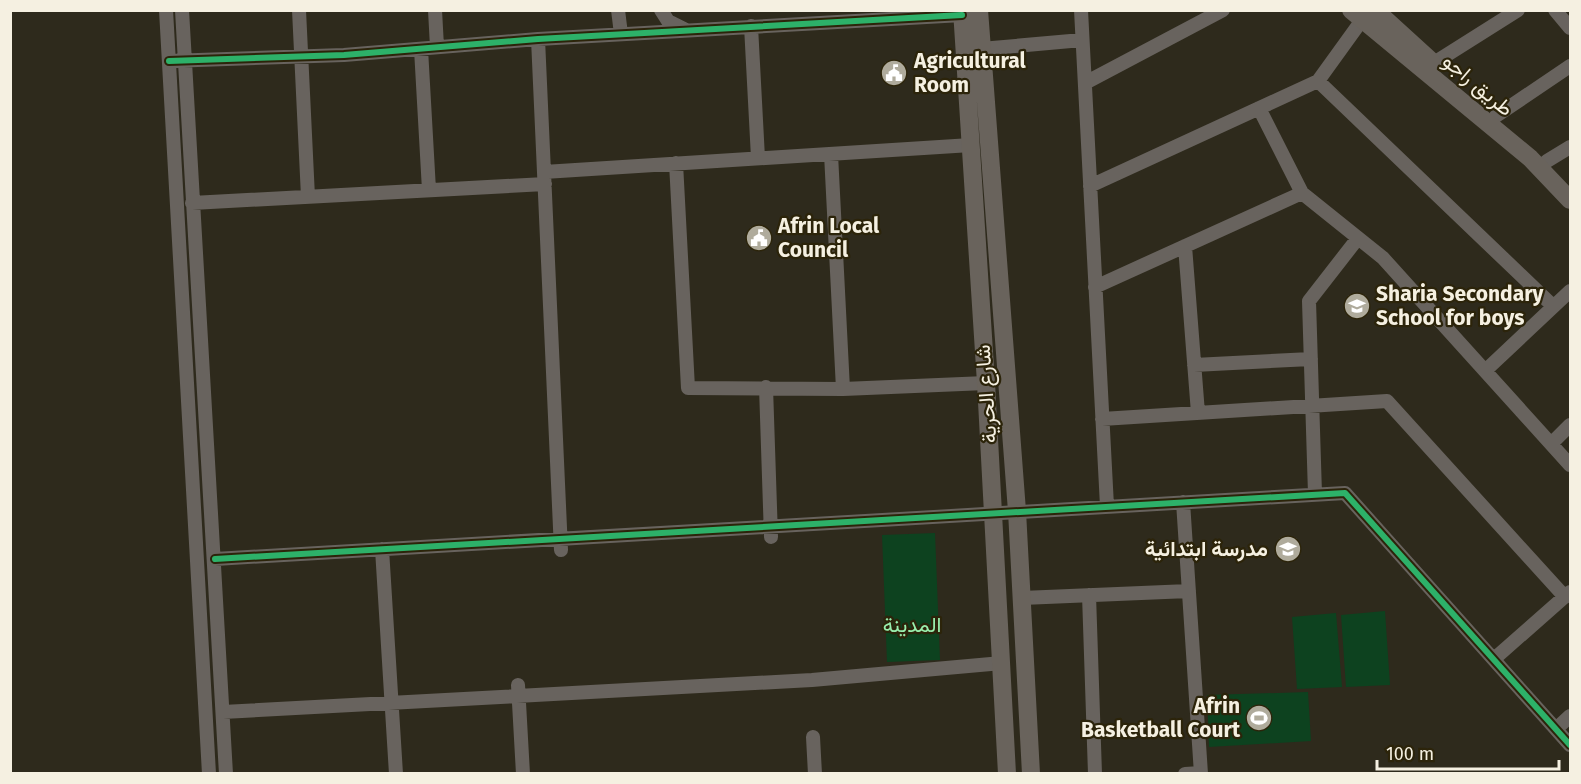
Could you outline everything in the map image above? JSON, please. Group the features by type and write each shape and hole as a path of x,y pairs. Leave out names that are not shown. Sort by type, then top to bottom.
{"main road":[{"name":"شارع الحرية","path":"968,12 981,49 971,145 1007,774"},
{"name":"شارع الحرية","path":"968,12 1017,511 1031,774"},
{"name":"طريق راجو","path":"1371,13 1434,63 1548,161 1570,186"},
{"name":"طريق راجو","path":"1371,13 1530,158 1570,200"}],"street":[{"path":"166,10 209,774"},
{"path":"182,10 226,774"},
{"path":"299,10 308,197"},
{"path":"435,10 437,47"},
{"path":"618,10 621,34"},
{"path":"662,10 668,21 686,30"},
{"path":"1081,10 1107,506"},
{"path":"1085,82 1222,10"},
{"path":"1434,63 1518,10"},
{"path":"1555,10 1570,28"},
{"path":"169,62 301,57 421,49 538,39 751,26 846,15 968,12"},
{"path":"1090,186 1318,81 1371,13"},
{"path":"751,26 758,158"},
{"path":"538,39 561,544"},
{"path":"981,49 1082,40"},
{"path":"421,49 429,190"},
{"path":"1496,116 1570,66"},
{"path":"1318,81 1553,306"},
{"path":"1259,108 1302,193 1383,258 1570,465"},
{"path":"192,203 429,190 676,163 971,145"},
{"path":"1548,161 1570,147"},
{"path":"831,154 843,389"},
{"path":"676,163 688,388 843,389 986,383"},
{"path":"1095,287 1302,193"},
{"path":"1315,494 1309,301 1358,238"},
{"path":"1185,246 1198,413"},
{"path":"1486,370 1570,291"},
{"path":"1194,365 1311,359"},
{"path":"766,387 770,531"},
{"path":"1102,418 1387,401 1568,595 1494,659"},
{"path":"1551,444 1570,425"},
{"path":"215,559 382,549 561,544 770,531 1017,511 1345,493 1570,745"},
{"path":"1184,502 1201,773 1185,774"},
{"path":"382,549 396,774"},
{"path":"1022,598 1189,591"},
{"path":"1089,595 1095,774"},
{"path":"222,712 392,703 519,691 812,680 1002,663"},
{"path":"519,691 523,774"},
{"path":"1556,729 1570,716"},
{"path":"813,737 815,774"}],"green space":[{"name":"المدينة","path":"935,533 940,660 887,662 882,535"},
{"path":"1385,611 1390,685 1346,687 1341,615"},
{"path":"1336,613 1342,687 1297,689 1292,617"},
{"name":"Afrin Basketball Court","path":"1308,692 1311,741 1209,747 1207,695"}],"cycle path":[{"path":"169,61 344,55 538,39 962,15"},
{"path":"215,559 1345,493 1570,745"}],"place":[{"name":"Agricultural Room","path":"894,73"},
{"name":"Afrin Local Council","path":"759,238"},
{"name":"Sharia Secondary School for boys","path":"1357,306"},
{"name":"مدرسة ابتدائية","path":"1288,549"},
{"name":"Afrin Basketball Court","path":"1259,718"}]}
